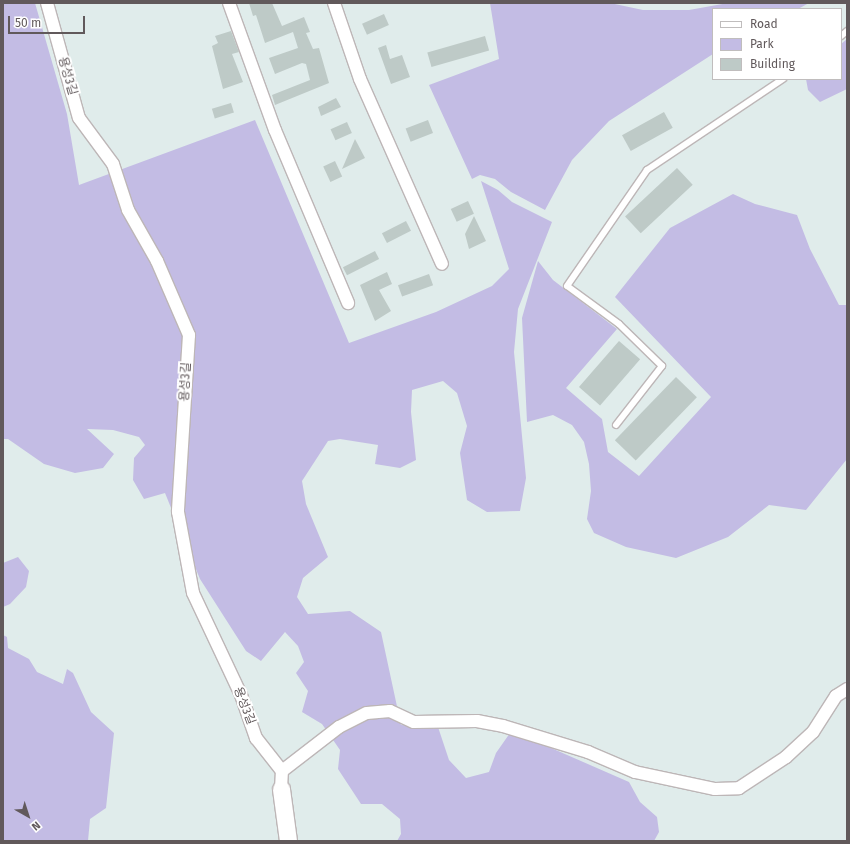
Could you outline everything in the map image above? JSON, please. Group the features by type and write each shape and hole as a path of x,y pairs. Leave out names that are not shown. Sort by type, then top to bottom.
{"street":[{"name":"용성3길","path":"47,3 79,118 113,164 128,210 158,260 189,335 178,512 194,593 241,695 256,738 282,771"},
{"path":"230,3 275,130 348,303"},
{"path":"334,3 360,79 442,264"},
{"path":"288,841 281,790 282,771 339,727 367,713 390,711 414,722 476,721 503,726 588,752 635,772 715,790 739,788 786,756 813,732 836,696 847,689"}],"lane":[{"path":"616,425 662,366 619,324 567,286 647,170 782,80"}],"green space":[{"path":"3,3 35,3 67,114 79,185 255,120 349,343 436,312 492,286 509,269 481,181 498,190 512,202 552,222 518,309 514,352 526,478 520,511 487,512 467,500 460,453 467,426 457,393 443,381 412,390 411,412 416,460 400,468 375,464 378,445 340,439 328,441 302,481 306,504 328,557 303,578 297,597 308,614 350,611 381,632 401,725 438,727 449,760 466,778 489,772 496,753 510,733 542,744 629,782 640,802 657,817 659,832 654,841 397,841 401,834 400,819 382,804 361,804 338,769 340,750 322,724 302,712 308,691 296,673 304,662 298,646 285,632 261,661 246,651 200,579 165,493 144,499 133,480 134,458 145,445 139,437 113,430 87,429 114,454 103,468 75,473 44,464 8,439 3,439"},
{"path":"490,3 610,3 643,10 689,10 728,3 809,3 800,8 712,8 712,55 609,121 572,160 545,210 511,192 495,179 480,175 472,179 429,85 499,59"},
{"path":"847,39 847,89 820,102 808,90 806,80 842,80 842,43"},
{"path":"733,194 755,204 797,215 810,249 839,305 847,305 847,459 806,510 769,505 728,537 676,558 626,547 594,533 587,519 591,491 589,464 584,442 572,425 553,415 527,422 522,318 538,261 553,280 617,329 566,388 602,419 608,452 639,476 711,397 615,297 670,228"},
{"path":"18,557 29,571 26,587 10,604 3,607 3,563"},
{"path":"3,635 7,637 8,648 29,659 37,672 63,684 67,669 73,673 91,712 114,733 106,808 90,819 88,841 3,841"}],"building":[{"path":"249,3 272,3 282,26 304,17 310,32 306,33 313,49 319,48 329,83 275,105 272,95 310,80 306,64 302,63 275,74 269,58 298,48 293,32 265,43 256,15 253,16"},
{"path":"384,14 389,25 367,35 362,24"},
{"path":"231,31 239,52 232,54 243,82 223,89 212,46 218,43 215,36"},
{"path":"485,36 489,50 431,67 427,53"},
{"path":"386,45 390,59 402,55 410,77 391,84 378,48"},
{"path":"336,98 341,107 321,116 318,107"},
{"path":"231,103 234,113 215,118 212,109"},
{"path":"664,112 673,128 631,151 622,135"},
{"path":"428,120 433,133 411,142 406,129"},
{"path":"347,122 352,133 335,140 331,129"},
{"path":"355,139 365,158 342,169"},
{"path":"335,161 342,176 330,182 323,166"},
{"path":"677,168 693,185 641,233 625,216"},
{"path":"468,201 474,214 457,222 451,209"},
{"path":"474,216 486,241 469,249 465,234"},
{"path":"406,221 411,231 387,243 382,233"},
{"path":"375,251 379,259 347,275 343,267"},
{"path":"387,272 392,284 379,290 391,311 375,321 360,285"},
{"path":"429,274 433,285 402,297 398,285"},
{"path":"619,341 640,359 600,405 579,387"},
{"path":"676,377 697,397 636,460 615,440"}]}
